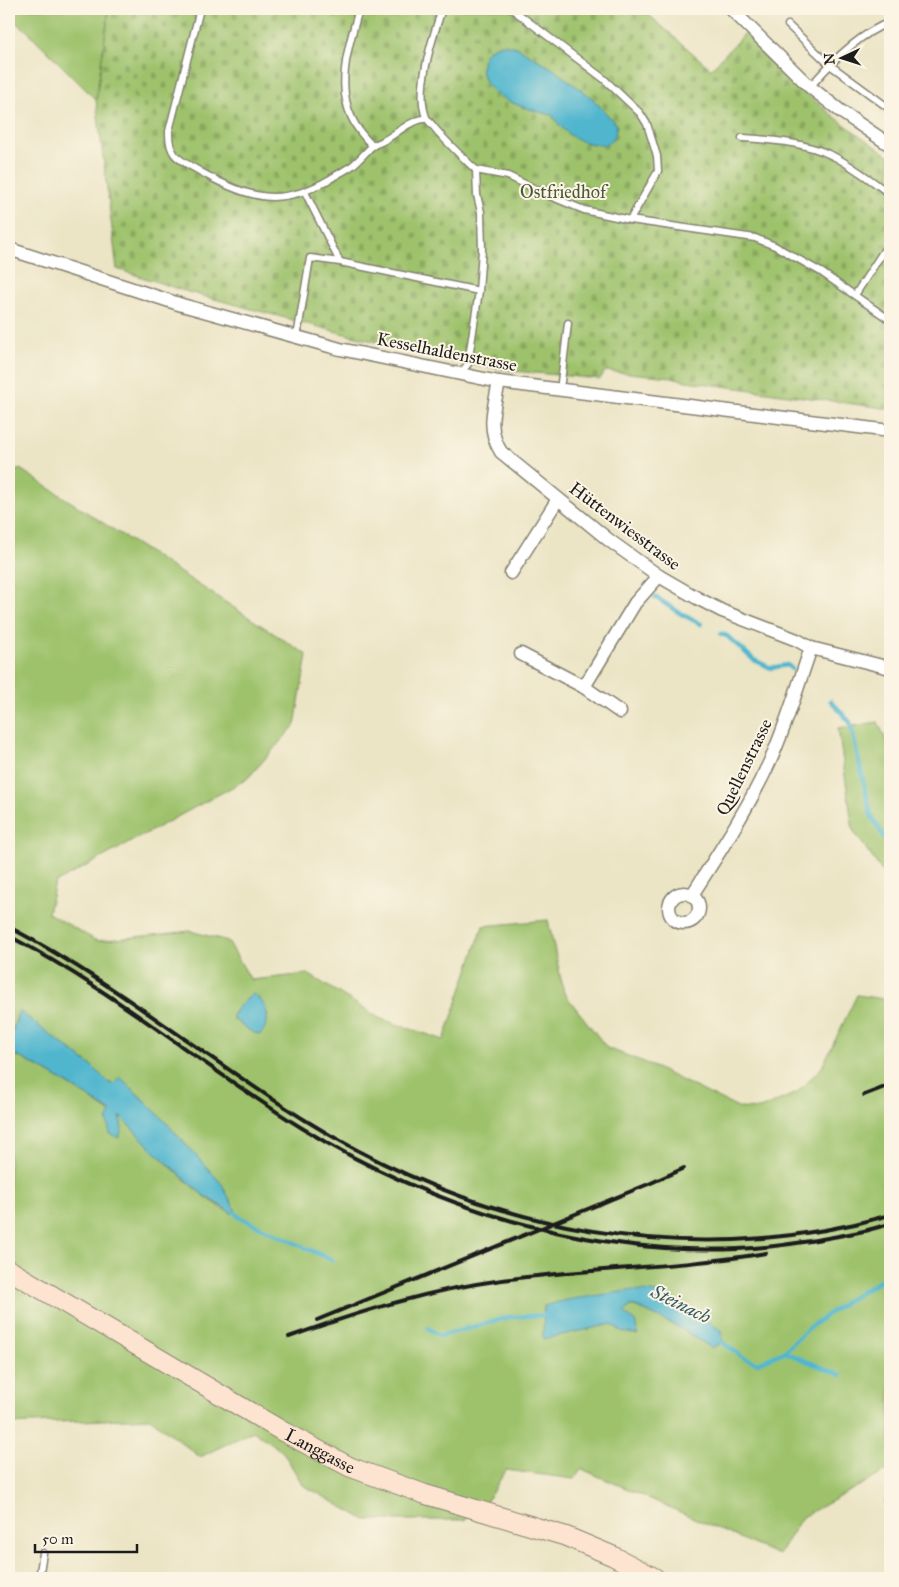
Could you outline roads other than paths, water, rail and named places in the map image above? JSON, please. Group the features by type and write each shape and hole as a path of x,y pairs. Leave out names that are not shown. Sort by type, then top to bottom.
{"main road":[{"name":"Langgasse","path":"9,1270 282,1431 350,1467 409,1489 565,1536 614,1556 655,1578"}],"street":[{"path":"735,10 810,87 890,145"},
{"name":"Kesselhaldenstrasse","path":"9,249 182,305 340,349 459,375 499,382 890,431"},
{"name":"Hüttenwiesstrasse","path":"499,382 492,419 494,442 501,452 610,541 659,576 722,611 798,640 811,648 890,668"},
{"path":"511,573 558,499"},
{"path":"584,687 635,603 659,576"},
{"name":"Quellenstrasse","path":"692,895 739,820 770,760 788,716 811,648"},
{"path":"520,654 584,687 620,712"}],"lane":[{"path":"200,9 169,131 168,144 174,156 225,186 256,196 278,197 305,192 353,166 373,146 383,142 401,128 426,118"},
{"path":"359,9 350,39 343,77 347,109 354,125 373,146"},
{"path":"442,9 424,78 423,93 426,118 476,170 508,176 584,210 630,220 755,238 775,246 819,271 855,294 890,320"},
{"path":"512,9 604,79 640,113 647,124 657,156 658,171 630,220"},
{"path":"810,87 830,65 859,39 890,22"},
{"path":"788,25 830,65 890,109"},
{"path":"742,138 782,141 832,155 890,194"},
{"path":"459,375 468,364 479,291 482,250 481,212 476,170"},
{"path":"305,192 340,262"},
{"path":"855,294 890,241"},
{"path":"297,337 310,258 340,262 479,291"},
{"path":"561,382 568,323"},
{"path":"890,1486 887,1500 890,1510"},
{"path":"39,1578 43,1553"}],"water":[{"path":"502,44 517,47 553,69 591,97 617,125 614,138 606,145 581,141 568,134 552,115 517,105 495,93 487,85 482,75 482,63 484,55 489,50"},
{"path":"253,994 263,1003 267,1013 266,1024 260,1035 233,1019 237,1008"},
{"path":"19,1011 93,1067 109,1083 115,1084 120,1077 161,1117 222,1184 239,1217 203,1195 155,1152 120,1116 122,1129 119,1138 110,1134 107,1121 111,1112 61,1080 9,1052 11,1036"},
{"path":"634,1290 666,1294 721,1330 723,1342 712,1348 680,1328 635,1306 630,1306 624,1313 635,1321 638,1335 622,1332 612,1324 543,1339 544,1306 566,1300"}],"waterway":[{"path":"655,597 701,624"},
{"path":"721,634 727,636 754,660 771,668 787,665 792,669"},
{"path":"831,701 850,722 871,815 890,847"},
{"name":"Steinach","path":"235,1213 239,1217 332,1260"},
{"name":"Steinach","path":"719,1340 744,1358 758,1363 784,1352 810,1327 848,1300 890,1275"},
{"name":"Steinach","path":"428,1328 440,1336 509,1317 548,1315"},
{"path":"784,1352 841,1375"}],"railway":[{"path":"9,927 48,949 122,996 305,1120 372,1158 442,1189 514,1213 588,1230 663,1239 739,1240 814,1232 890,1215"},
{"path":"9,936 85,980 302,1128 403,1182 457,1203 511,1221 567,1234 624,1244 681,1249 738,1249 771,1246 869,1230"},
{"path":"864,1095 890,1085"},
{"path":"317,1320 684,1168"},
{"path":"864,1231 890,1224"},
{"path":"289,1337 394,1303 474,1284 535,1276 700,1262 766,1253"}],"park label":[{"name":"Ostfriedhof","path":"563,192"}]}
